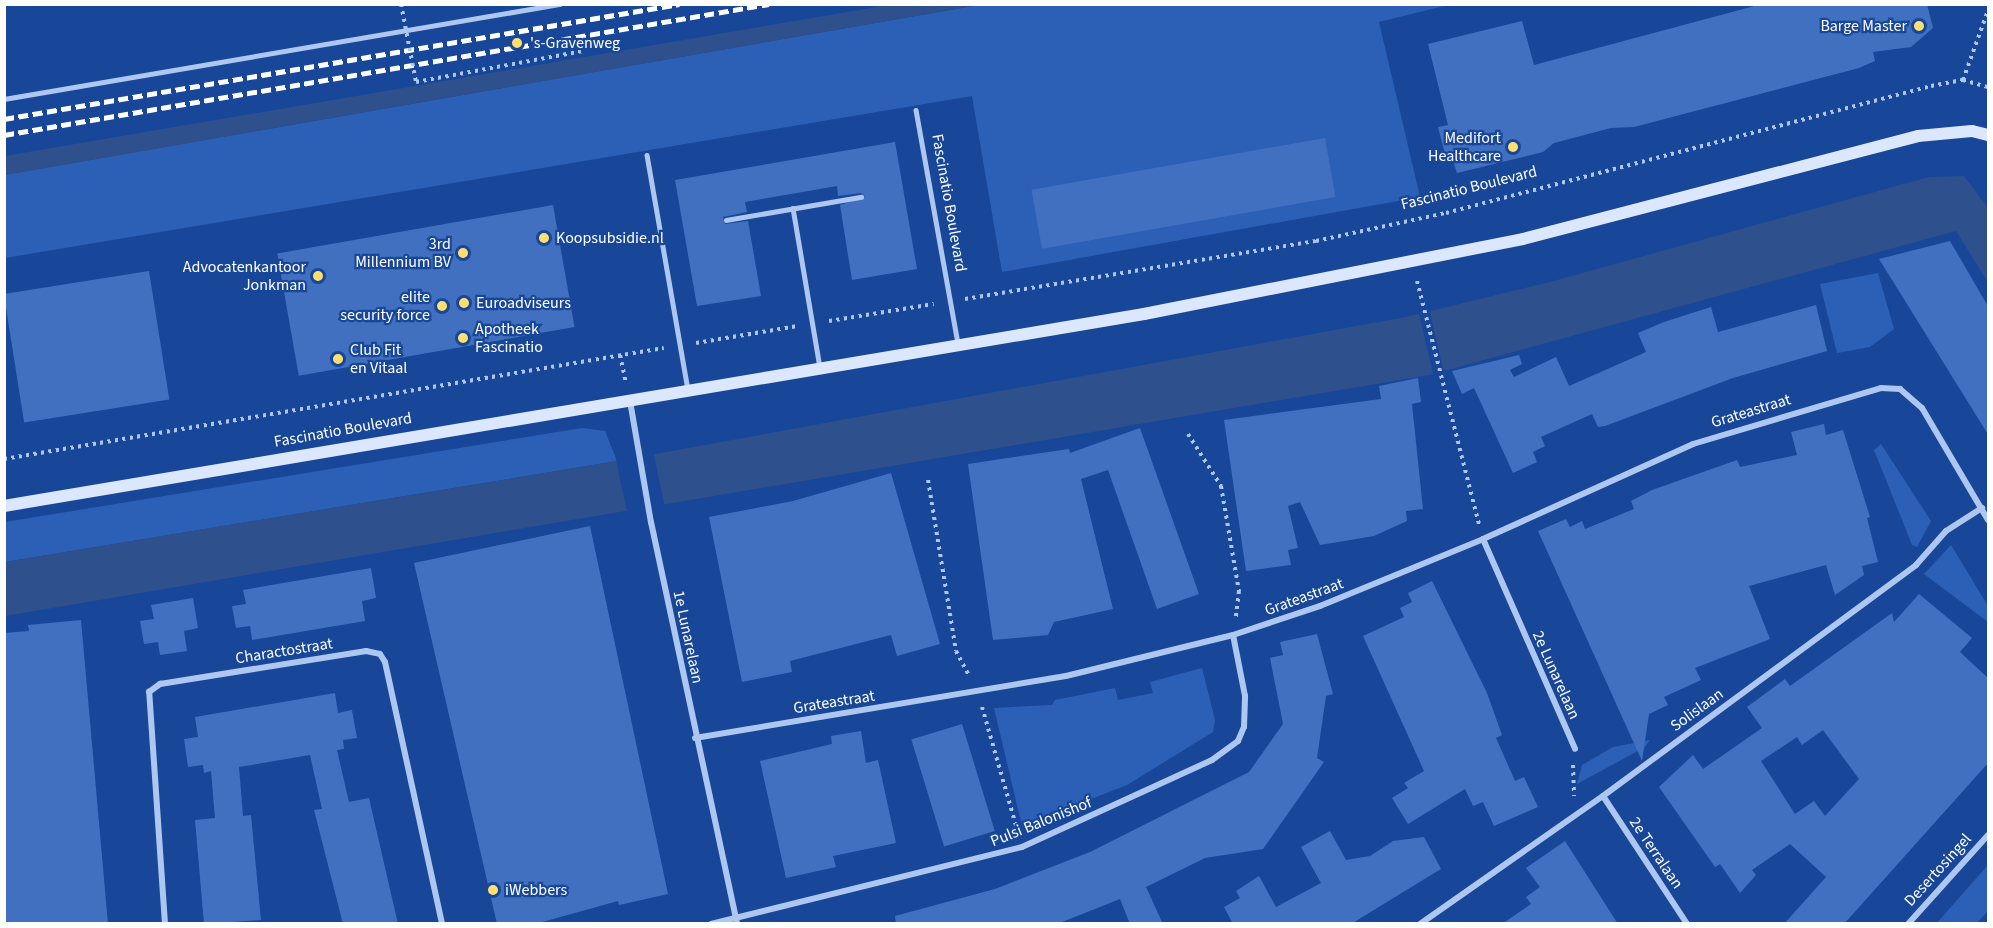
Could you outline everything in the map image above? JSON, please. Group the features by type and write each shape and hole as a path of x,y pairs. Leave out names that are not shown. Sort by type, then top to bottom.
{"street":[{"name":"Fascinatio Boulevard","path":"4,506 629,398 958,344 1424,261 1918,136 1972,131 1989,135"},
{"name":"Grateastraat","path":"695,738 978,692 1120,664 1233,635 1320,606 1483,539 1693,444 1881,388 1900,389 1922,408 1982,508"},
{"name":"1e Lunarelaan","path":"629,398 651,522 695,738 736,920"},
{"path":"1982,508 1989,520"},
{"name":"Solislaan","path":"1420,924 1603,796 1916,565 1946,531 1982,508"},
{"name":"2e Lunarelaan","path":"1483,539 1575,749"},
{"name":"Pulsi Balonishof","path":"711,924 736,920 1022,847 1212,760 1238,741 1245,696 1233,635"},
{"name":"Charactostraat","path":"165,924 149,692 160,684 366,651 380,654 385,662 442,924"},
{"name":"2e Terralaan","path":"1603,796 1687,924"},
{"name":"Desertosingel","path":"1908,924 1989,835"}],"lane":[{"path":"4,99 560,4"},
{"name":"Fascinatio Boulevard","path":"916,110 958,344"},
{"path":"647,155 688,389"},
{"path":"726,220 861,197"},
{"path":"793,208 820,367"}],"path":[{"path":"401,4 416,82 584,51"},
{"path":"1963,80 1989,10"},
{"name":"Fascinatio Boulevard","path":"4,459 1304,243 1446,213 1772,124 1963,80 1989,87"},
{"path":"1419,288 1438,376 1483,539"},
{"path":"620,355 629,398"},
{"name":"Grateastraat","path":"1188,434 1221,486 1239,591 1233,635"},
{"path":"928,480 956,651 978,692 1022,847"},
{"path":"1575,749 1570,789 1575,798 1603,796"}],"shaded area":[{"path":"888,5 979,5 5,175 5,156"},
{"path":"979,5 1448,5 1379,22 1420,197 1002,272 972,96 5,258 4,175"},
{"path":"1964,176 1988,208 1988,282 1956,231 1429,375 5,616 5,562 617,461 1406,317 1550,282 1929,177"},
{"path":"1878,273 1894,329 1870,347 1837,353 1820,284"},
{"path":"582,428 605,431 617,461 5,562 5,522"},
{"path":"1881,444 1931,521 1917,547 1912,545 1874,450"},
{"path":"1951,545 1988,606 1988,622 1924,574"},
{"path":"1202,668 1215,720 1213,732 1127,785 1022,826 994,708 1052,705 1055,700 1115,688 1118,700 1153,693 1150,682"},
{"path":"1650,740 1645,747 1577,784 1582,765 1613,747"},
{"path":"1988,865 1988,911 1977,923 1936,924"}],"pier":[{"path":"1429,308 1444,374 1434,377 1418,310"},
{"path":"653,451 665,506 627,514 616,459"}],"building":[{"path":"1762,4 1927,4 1933,28 1911,47 1873,52 1875,61 1859,68 1634,127 1611,128 1554,143 1543,152 1457,173 1450,152 1445,154 1438,127 1448,125 1428,44 1522,21 1534,65"},
{"path":"1325,138 1335,197 1042,249 1032,190"},
{"path":"895,142 917,269 852,280 840,205 865,197 861,193 838,196 837,186 745,202 747,212 723,217 725,224 748,221 761,296 697,306 675,180"},
{"path":"553,205 575,327 299,376 277,254"},
{"path":"1950,241 1989,308 1989,436 1879,259"},
{"path":"149,271 169,399 24,422 4,294"},
{"path":"1816,305 1827,351 1733,378 1605,426 1598,427 1592,414 1541,437 1545,446 1533,452 1537,462 1513,473 1474,388 1462,394 1452,371 1519,355 1522,364 1510,370 1514,377 1556,357 1569,386 1646,352 1638,333 1664,322 1711,307 1718,332"},
{"path":"1418,378 1421,402 1412,404 1423,509 1406,511 1407,521 1374,536 1320,545 1300,502 1288,506 1298,548 1288,550 1291,565 1246,571 1224,420 1381,399 1379,386"},
{"path":"1824,424 1826,435 1843,430 1870,517 1867,518 1878,562 1862,566 1864,575 1835,595 1826,565 1749,586 1770,639 1695,668 1701,680 1664,697 1668,705 1649,714 1642,761 1538,531 1566,519 1570,527 1582,521 1585,529 1634,509 1631,501 1652,490 1737,460 1740,467 1797,455 1791,432"},
{"path":"1140,428 1199,594 1157,609 1108,470 1081,479 1113,609 1054,622 1048,635 993,640 968,464 1069,449 1070,453"},
{"path":"891,473 940,644 897,656 891,635 790,661 792,672 742,682 709,517 793,501"},
{"path":"590,526 668,894 619,905 618,901 535,924 497,924 414,563"},
{"path":"371,568 376,598 362,601 365,621 252,640 250,626 236,628 232,606 246,604 243,590"},
{"path":"1432,581 1487,693 1502,735 1496,738 1515,781 1524,777 1538,807 1494,826 1483,802 1473,806 1465,789 1408,824 1392,798 1408,788 1404,783 1424,771 1363,636 1404,617 1400,608 1412,602 1408,593"},
{"path":"1919,594 1972,638 1960,652 1989,679 1989,762 1844,924 1784,924 1826,877 1790,844 1752,870 1756,875 1740,893 1720,864 1715,867 1659,787 1693,755 1703,769 1762,728 1747,707 1785,679 1790,686 1892,613 1894,622","holes":["1823,730 1859,779 1825,816 1814,801 1795,814 1761,761 1797,737 1802,745"]},
{"path":"193,598 198,628 184,631 187,651 160,655 158,642 144,644 140,621 154,619 151,605"},
{"path":"81,620 108,924 4,924 4,633 29,631 28,625"},
{"path":"1317,634 1333,694 1326,696 1317,758 1324,762 1263,849 1205,858 1146,887 1163,924 1130,924 1120,899 1057,924 896,924 895,916 995,889 1090,852 1249,772 1283,724 1270,658 1283,655 1280,642"},
{"path":"335,693 338,713 352,710 357,738 343,740 344,749 337,750 349,802 369,798 398,924 343,924 314,810 322,809 310,755 239,767 243,816 251,815 261,920 204,924 195,820 215,818 211,771 204,773 203,765 188,767 184,739 198,737 195,717"},
{"path":"962,724 995,831 944,847 911,739"},
{"path":"861,731 866,763 878,760 896,843 833,856 836,867 786,878 760,761 832,744 831,736"},
{"path":"1330,831 1346,860 1370,856 1393,841 1424,837 1441,869 1351,924 1233,924 1224,907 1240,898 1236,891 1259,876 1276,907 1321,883 1301,847"},
{"path":"1565,841 1618,924 1502,924 1531,904 1526,897 1540,887 1526,868"}],"railway":[{"path":"4,119 679,4"},
{"path":"4,135 769,4"}],"place":[{"name":"Barge Master","path":"1919,26"},
{"name":"'s-Gravenweg","path":"517,43"},
{"name":"Medifort Healthcare","path":"1513,147"},
{"name":"Koopsubsidie.nl","path":"544,238"},
{"name":"3rd Millennium BV","path":"463,253"},
{"name":"Advocatenkantoor Jonkman","path":"318,276"},
{"name":"Euroadviseurs","path":"464,303"},
{"name":"elite security force","path":"442,306"},
{"name":"Apotheek Fascinatio","path":"463,338"},
{"name":"Club Fit en Vitaal","path":"338,359"},
{"name":"iWebbers","path":"493,890"}]}
